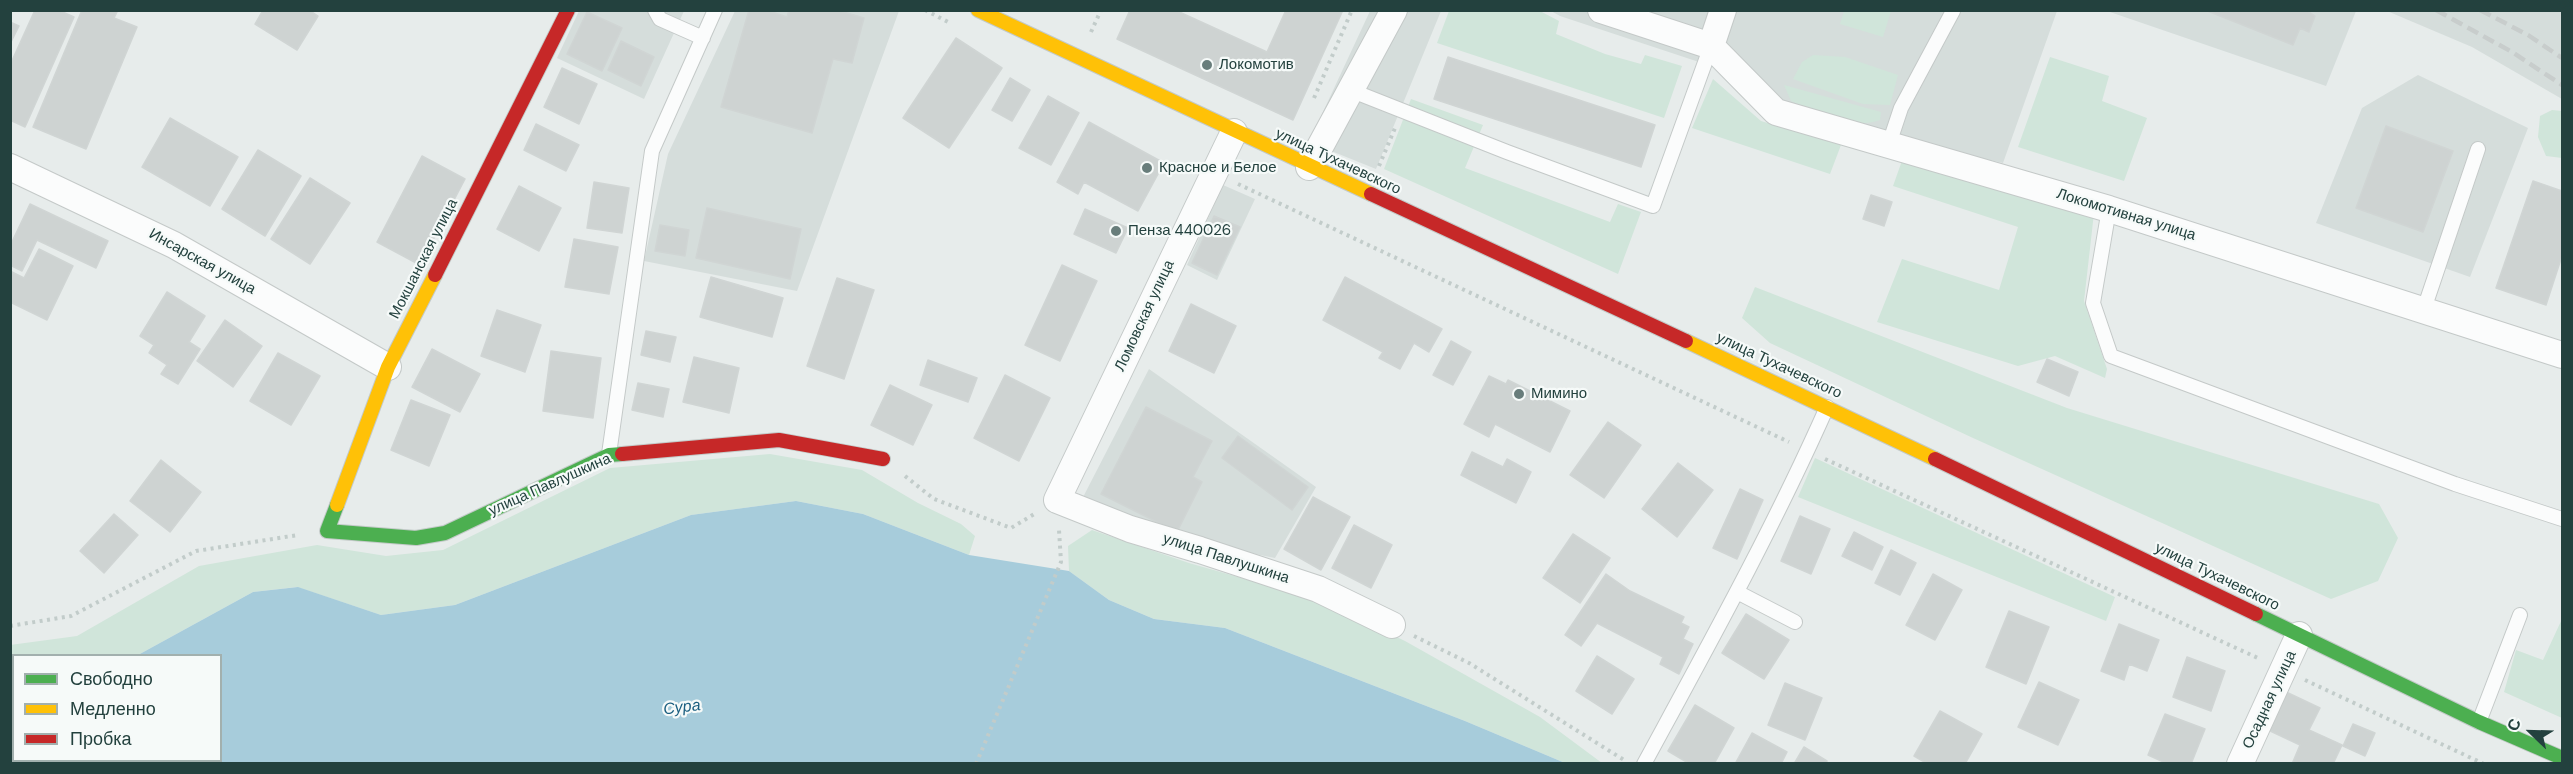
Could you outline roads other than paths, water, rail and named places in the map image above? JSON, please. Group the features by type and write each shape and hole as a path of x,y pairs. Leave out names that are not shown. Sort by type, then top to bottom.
{"main road":[{"name":"Мокшанская улица","path":"327,531 388,367 568,10"},
{"name":"улица Тухачевского","path":"978,10 1234,132 1827,407 2479,722 2562,759"},
{"name":"улица Павлушкина","path":"327,531 416,538 445,533 609,455 779,440 883,459"}],"street":[{"path":"1309,167 1394,10"},
{"path":"1601,10 1711,46 1723,10"},
{"name":"Локомотивная улица","path":"1711,46 1776,112 2109,209 2562,355"},
{"name":"Ломовская улица","path":"1057,500 1234,132"},
{"name":"Инсарская улица","path":"10,167 174,245 388,367"},
{"name":"улица Павлушкина","path":"1057,500 1130,530 1200,550 1318,590 1392,625"},
{"name":"Осадная улица","path":"2240,764 2299,635"}],"lane":[{"path":"655,10 660,19 703,38"},
{"path":"609,455 652,151 715,10"},
{"path":"1889,144 1901,108 1953,11"},
{"path":"1350,90 1653,206 1711,46"},
{"path":"2424,309 2478,149"},
{"path":"2109,209 2093,303 2111,356 2455,484 2562,519"},
{"path":"1644,764 1737,592 1808,451 1827,407"},
{"path":"1737,592 1795,622"},
{"path":"2479,722 2520,615"}],"water":[{"name":"Сура","path":"796,501 863,514 969,555 1069,571 1109,600 1154,619 1225,628 1465,721 1565,763 11,763 10,700 12,700 12,762 222,762 222,654 140,654 253,592 298,587 381,615 455,605 691,515"}],"railway":[{"path":"2436,10 2512,52 2562,85"},
{"path":"2480,10 2528,35 2562,58"}],"place":[{"name":"Локомотив","path":"1207,65"},
{"name":"Красное и Белое","path":"1147,168"},
{"name":"Пенза 440026","path":"1116,231"},
{"name":"Мимино","path":"1519,394"}]}
